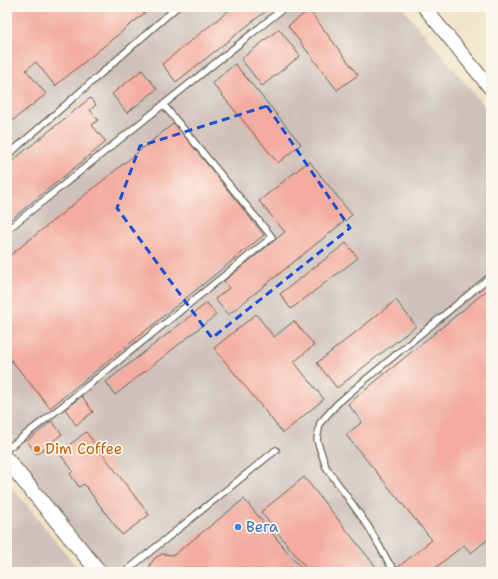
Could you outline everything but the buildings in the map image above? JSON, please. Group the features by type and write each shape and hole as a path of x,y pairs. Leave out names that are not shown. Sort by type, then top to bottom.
{"main road":[{"path":"7,460 99,572"},
{"path":"7,467 94,572"}],"street":[{"path":"424,7 491,89"}],"lane":[{"path":"7,155 177,7"},
{"path":"7,230 285,7"},
{"path":"7,449 272,237 163,104"},
{"path":"396,572 389,563 368,526 326,467 317,440 320,423 337,404 491,276"},
{"path":"125,572 276,450"}],"highlighted area":[{"path":"267,106 350,228 212,338 117,208 140,146"}],"shaded area":[{"path":"7,7 402,7 491,114 491,572 107,572 7,448"},
{"path":"7,481 81,572 7,572"}],"place":[{"name":"Dim Coffee","path":"37,449"},
{"name":"Вега","path":"238,527"}]}
